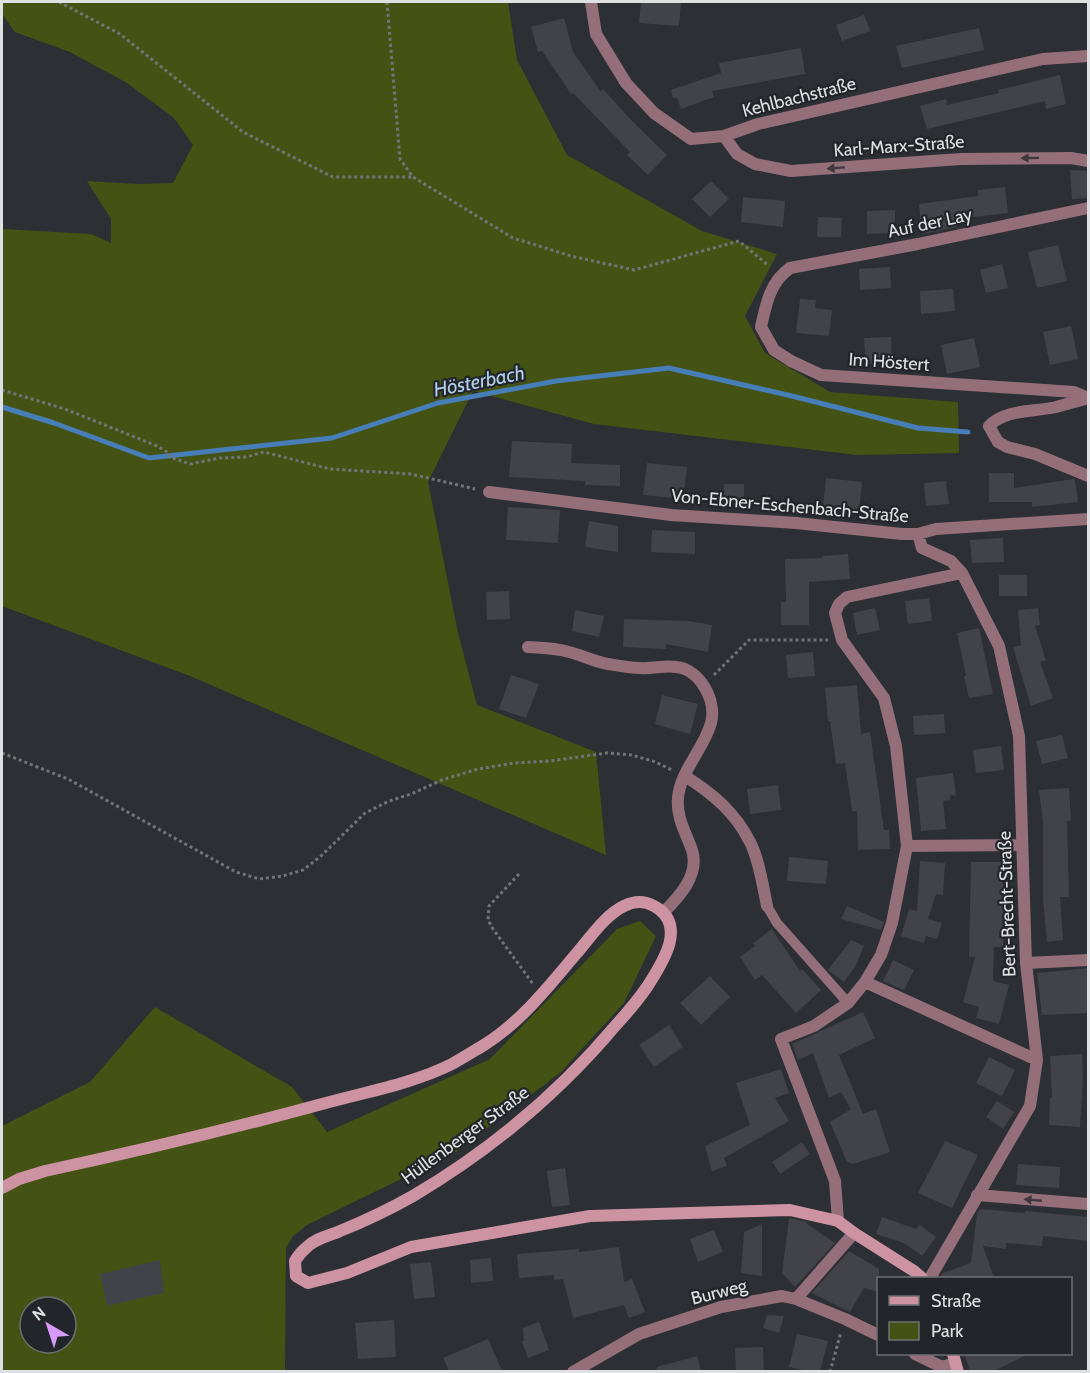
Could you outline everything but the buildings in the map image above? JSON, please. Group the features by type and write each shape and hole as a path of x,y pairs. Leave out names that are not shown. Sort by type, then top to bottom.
{"street":[{"name":"Kehlbachstraße","path":"591,2 596,34 626,83 654,113 692,139 724,136 769,122 1043,59 1089,56"},
{"name":"Karl-Marx-Straße","path":"724,136 737,154 755,164 791,171 962,159 1071,158 1089,161"},
{"name":"Auf der Lay","path":"780,275 790,268 895,249 1089,208"},
{"name":"Im Höstert","path":"780,275 767,298 761,327 774,350 821,375 1074,392 1088,398"},
{"path":"1088,398 1055,407 1011,414 996,419 989,426 998,442 1007,447 1035,454 1089,476"},
{"name":"Von-Ebner-Eschenbach-Straße","path":"489,492 671,515 796,523 902,534 918,534 936,529 1089,519"},
{"name":"Bert-Brecht-Straße","path":"918,534 922,548 951,561 962,573 999,645 1019,736 1026,963 1037,1060 1030,1106 931,1277"},
{"path":"838,1221 835,1181 781,1039 814,1026 848,1003 865,982 881,955 892,923 907,846 896,746 884,698 842,640 835,613 839,604 847,597 962,573"},
{"path":"2,1188 19,1179 218,1132 415,1078 451,1065 488,1042 515,1021 542,995 600,926 622,907 643,902 663,913 682,895 692,872 693,852 682,828 678,812 678,797 685,776 701,747 711,721 712,704 704,685 697,677 679,666 640,668 604,663 567,651 528,647"},
{"path":"685,776 705,789 733,814 752,844 767,906"},
{"path":"907,846 1022,845"},
{"name":"Hüllenberger Straße","path":"663,913 671,932 670,946 663,961 641,996 594,1052 550,1095 496,1139 412,1197 307,1246 295,1261 296,1276 308,1283 323,1281 411,1247 590,1216 790,1210 838,1221 921,1277"},
{"path":"1026,963 1089,960"},
{"path":"865,982 1037,1060"},
{"path":"977,1194 1089,1204"},
{"path":"796,1299 854,1233"},
{"name":"Burweg","path":"573,1371 639,1334 721,1307 782,1296 845,1318 877,1334"},
{"path":"919,1355 942,1367 955,1363"}],"lane":[{"path":"767,906 777,923 848,1003"}],"path":[{"path":"59,2 120,34 243,132 333,177 413,177"},
{"path":"387,2 400,159 413,177 513,238 571,256 634,270 739,241 780,275"},
{"path":"2,390 65,409 190,464 219,458 246,457 264,452 330,469 411,474 489,492"},
{"path":"704,685 749,640 842,640"},
{"path":"2,753 68,779 236,872 259,879 283,876 303,870 321,856 365,813 442,780 478,769 607,753 653,760 685,776"},
{"path":"519,874 489,906 488,920 514,961 542,995"},
{"path":"830,1371 845,1318"}],"green space":[{"path":"2,2 508,2 517,60 567,155 702,231 777,254 745,316 765,353 830,392 958,402 959,453 857,455 594,424 473,391 428,482 458,633 477,705 596,752 606,855 190,676 2,606 2,229 91,234 111,243 111,219 87,181 138,184 173,183 193,145 174,118 127,83 70,52 15,32 2,14"},
{"path":"640,921 656,936 624,1003 561,1072 456,1152 307,1225 293,1236 286,1248 285,1371 2,1372 2,1126 90,1082 155,1007 292,1087 327,1132 490,1059 617,929"}],"waterway":[{"name":"Hösterbach","path":"2,407 54,423 149,458 332,438 438,403 556,381 669,368 918,428 968,432"}]}
